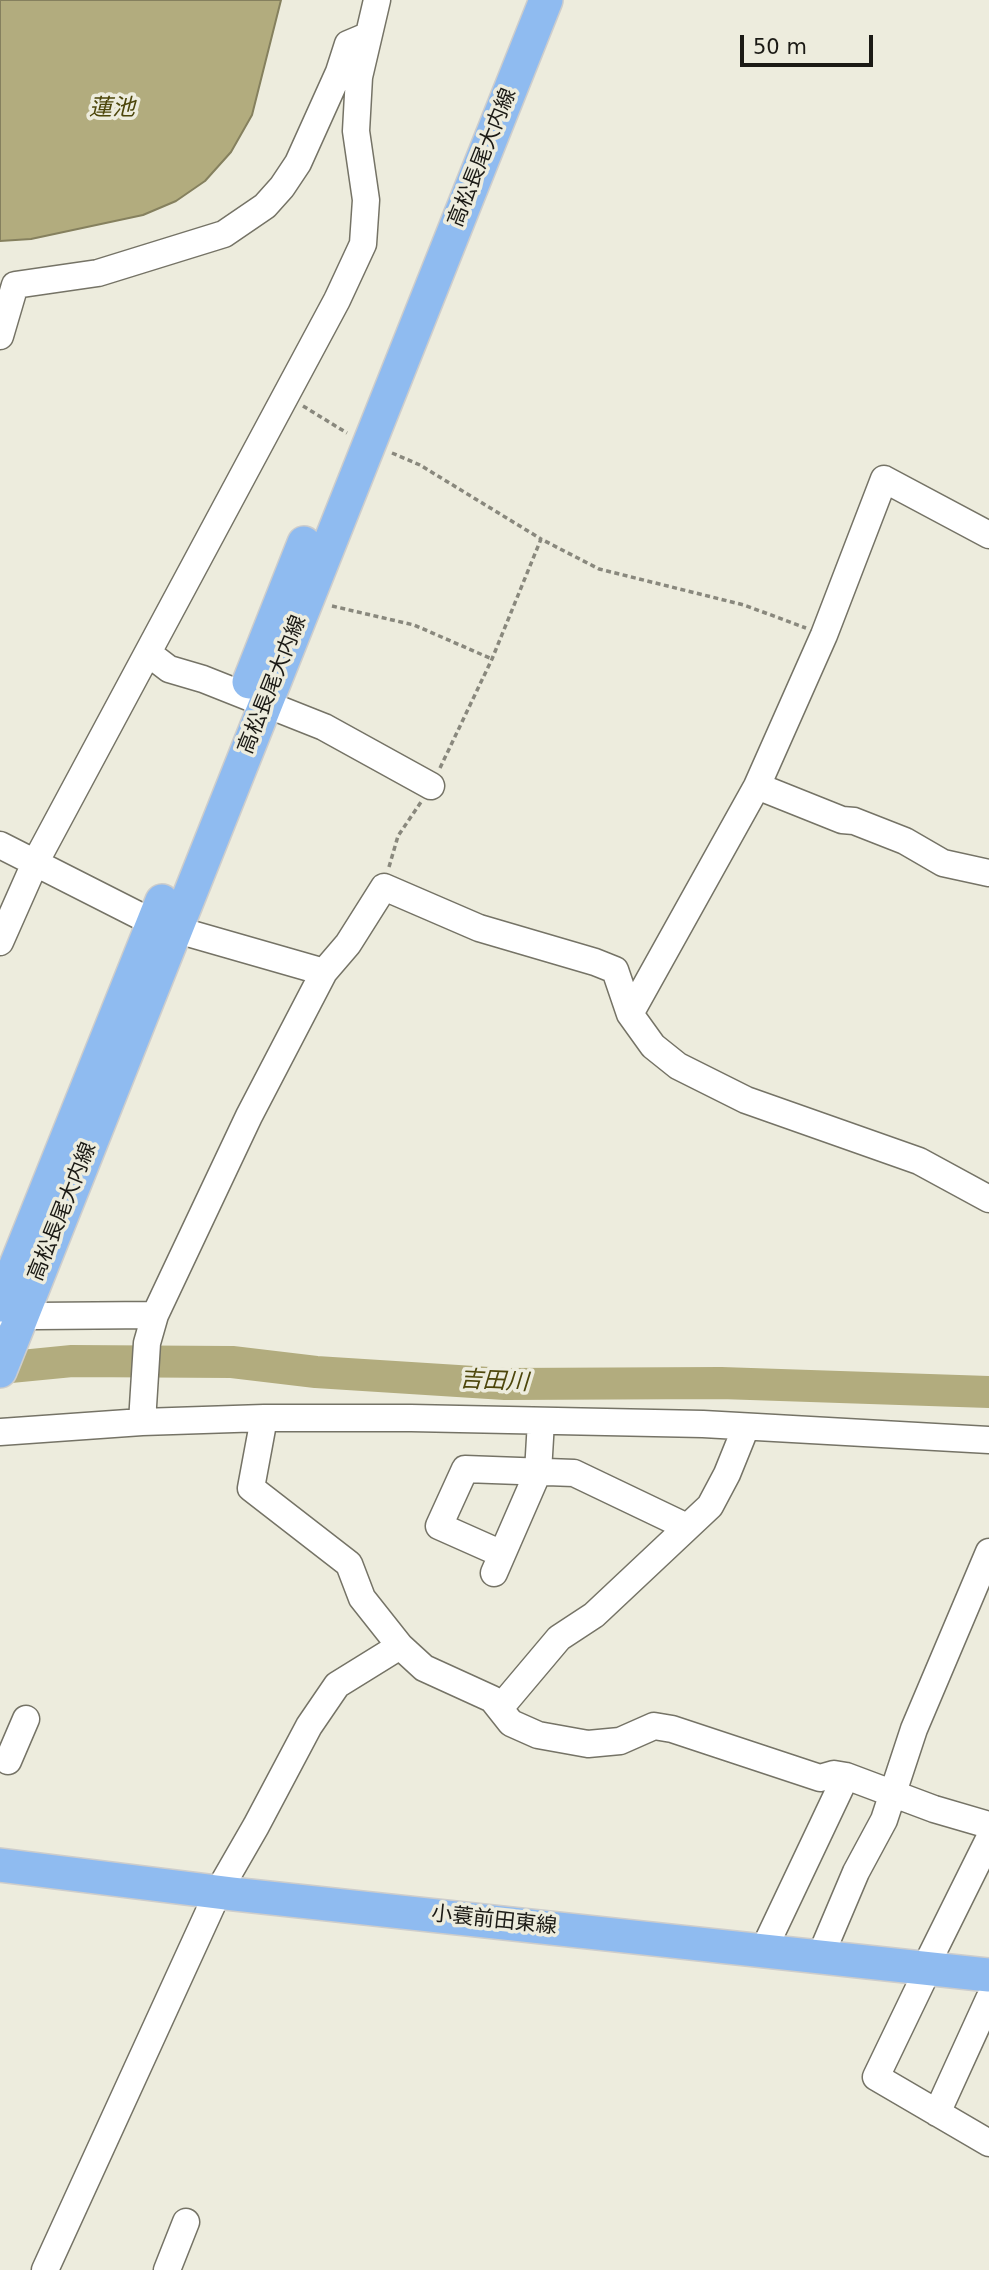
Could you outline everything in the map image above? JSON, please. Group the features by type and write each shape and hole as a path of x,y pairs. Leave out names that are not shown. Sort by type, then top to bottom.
{"main road":[{"name":"高松長尾大内線","path":"0,1371 10,1314 254,700 521,0"},
{"name":"高松長尾大内線","path":"254,700 546,0"},
{"name":"小蓑前田東線","path":"0,1865 218,1892 989,1975"}],"street":[{"path":"0,942 36,863 287,395 363,244 366,200 356,131 359,77 377,0"},
{"path":"0,336 15,285 98,273 224,234 265,205 282,187 298,163 339,72 348,44 367,36"},
{"path":"630,1014 757,786 824,635 884,479 989,535"},
{"path":"148,653 169,669 203,679 324,727 432,786"},
{"path":"757,786 842,820 854,821 905,841 943,863 989,873"},
{"path":"0,845 165,925 324,972"},
{"path":"142,1422 147,1343 155,1315 248,1116 324,972 348,944 384,887 479,928 615,970 630,1014 653,1046 678,1066 746,1100 919,1161 989,1199"},
{"path":"10,1314 155,1315"},
{"path":"264,1418 251,1488 349,1564 362,1598 400,1646 424,1668 492,1699 511,1723 538,1735 588,1744 620,1741 654,1726 671,1728 820,1778 834,1774 846,1776 989,1825"},
{"path":"0,1432 142,1422 264,1418 541,1421 746,1427 989,1440"},
{"path":"541,1421 538,1472 498,1563 439,1526 465,1469 538,1472 574,1473 687,1527"},
{"path":"500,1708 559,1638 594,1615 710,1506 727,1474 746,1427"},
{"path":"820,1957 856,1872 884,1820 914,1729 989,1552"},
{"path":"45,2270 218,1892 309,1726 337,1685 400,1646"},
{"path":"8,1761 15,1728"},
{"path":"764,1951 846,1776"},
{"path":"989,1839 876,2077 989,2143"},
{"path":"937,2113 978,2053 989,1999"},
{"path":"167,2270 186,2222"}],"path":[{"path":"287,395 337,429"},
{"path":"382,449 421,465 541,539 599,569 744,604 824,635"},
{"path":"332,606 414,625 492,659 541,539"}],"water":[{"name":"蓮池","path":"0,0 281,0 252,115 231,152 205,181 176,201 143,215 31,239 0,241"}],"waterway":[{"name":"吉田川","path":"0,1368 72,1361 232,1362 316,1372 505,1384 721,1383 989,1392"}]}
